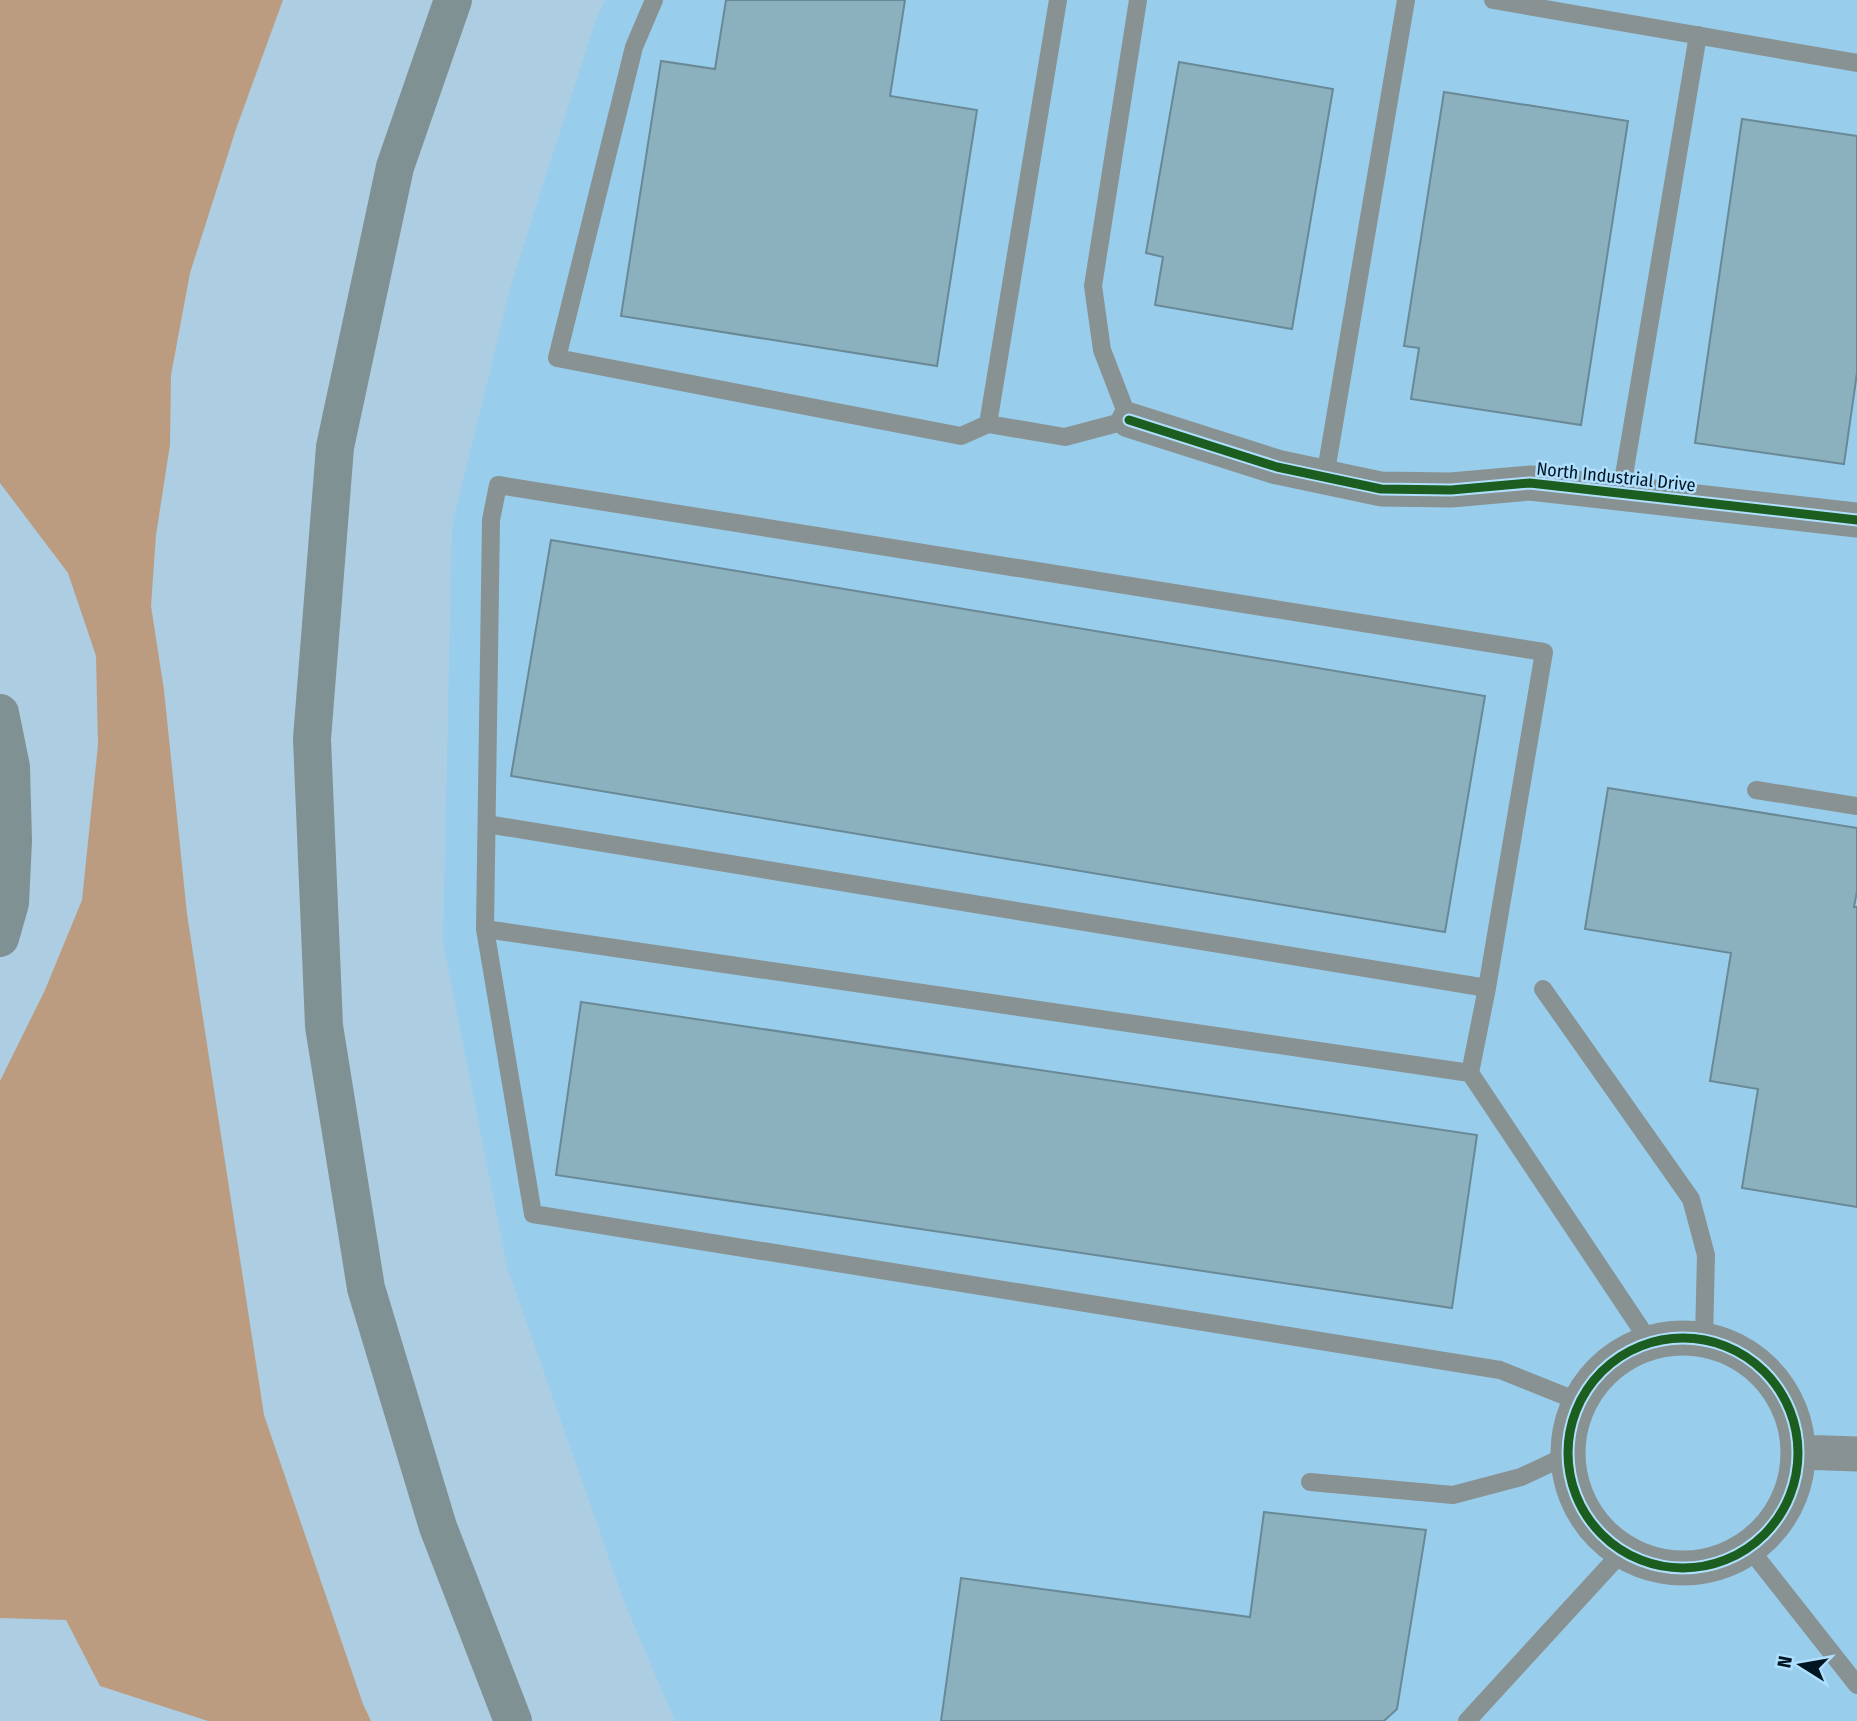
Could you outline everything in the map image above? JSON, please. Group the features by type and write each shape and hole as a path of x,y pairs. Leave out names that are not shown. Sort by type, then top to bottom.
{"highway":[{"path":"453,0 395,167 335,447 312,739 324,1026 366,1289 438,1527 513,1721"},
{"path":"0,713 11,767 13,841 10,903 0,938"}],"street":[{"name":"North Industrial Drive","path":"1129,420 1277,467 1381,489 1451,490 1530,483 1857,520"},
{"path":"1682,1337 1704,1339 1741,1353 1772,1379 1792,1413 1799,1452 1793,1489 1776,1522 1749,1548 1719,1563 1686,1569 1654,1565 1623,1551 1594,1526 1575,1493 1568,1455 1571,1428 1580,1402 1599,1374 1627,1352 1649,1341 1682,1337"},
{"path":"1799,1452 1857,1454"}],"lane":[{"path":"654,0 634,47 557,358 961,436 988,424 1065,437 1129,420 1102,350 1093,286 1138,0"},
{"path":"988,424 1058,0"},
{"path":"1325,477 1406,0"},
{"path":"1493,0 1857,63"},
{"path":"1620,493 1698,35"},
{"path":"1580,1402 1500,1370 533,1214 485,929 491,520 498,485 1544,652 1470,1073 1649,1341"},
{"path":"1756,790 1857,806"},
{"path":"486,824 1487,988"},
{"path":"485,929 1470,1073"},
{"path":"1543,989 1691,1199 1706,1255 1704,1339"},
{"path":"1310,1482 1453,1495 1521,1477 1568,1455"},
{"path":"1749,1548 1857,1685"},
{"path":"1466,1721 1623,1551"}],"shaded area":[{"path":"0,0 283,0 236,129 190,273 171,375 170,445 156,535 151,606 164,690 187,914 264,1415 371,1721 208,1721 100,1686 66,1620 0,1618 0,1081 45,990 82,900 98,745 96,656 68,573 0,483"},
{"path":"605,0 1857,0 1857,1721 675,1721 625,1604 507,1267 443,942 452,526 511,285 595,22"}],"building":[{"path":"726,0 905,0 890,96 977,110 937,366 621,316 661,61 715,69"},
{"path":"1179,62 1333,89 1292,329 1155,305 1163,257 1146,253"},
{"path":"1444,92 1628,121 1581,425 1411,399 1419,348 1404,346"},
{"path":"1742,119 1857,136 1857,373 1844,464 1695,443"},
{"path":"551,540 1485,696 1445,932 511,776"},
{"path":"1608,788 1857,828 1857,891 1854,907 1857,907 1857,1207 1742,1188 1758,1089 1710,1081 1731,953 1585,929"},
{"path":"581,1002 1477,1135 1452,1308 556,1175"},
{"path":"1264,1512 1426,1530 1397,1709 1384,1721 941,1721 961,1578 1250,1617"}],"cycle path":[{"path":"1129,420 1277,467 1381,489 1451,490 1530,483 1857,520"},
{"path":"1683,1338 1727,1347 1756,1364 1772,1380 1793,1420 1798,1453 1789,1497 1772,1526 1756,1542 1716,1563 1683,1568 1639,1559 1610,1542 1594,1526 1573,1486 1568,1453 1577,1409 1594,1380 1610,1364 1650,1343 1683,1338"}]}
